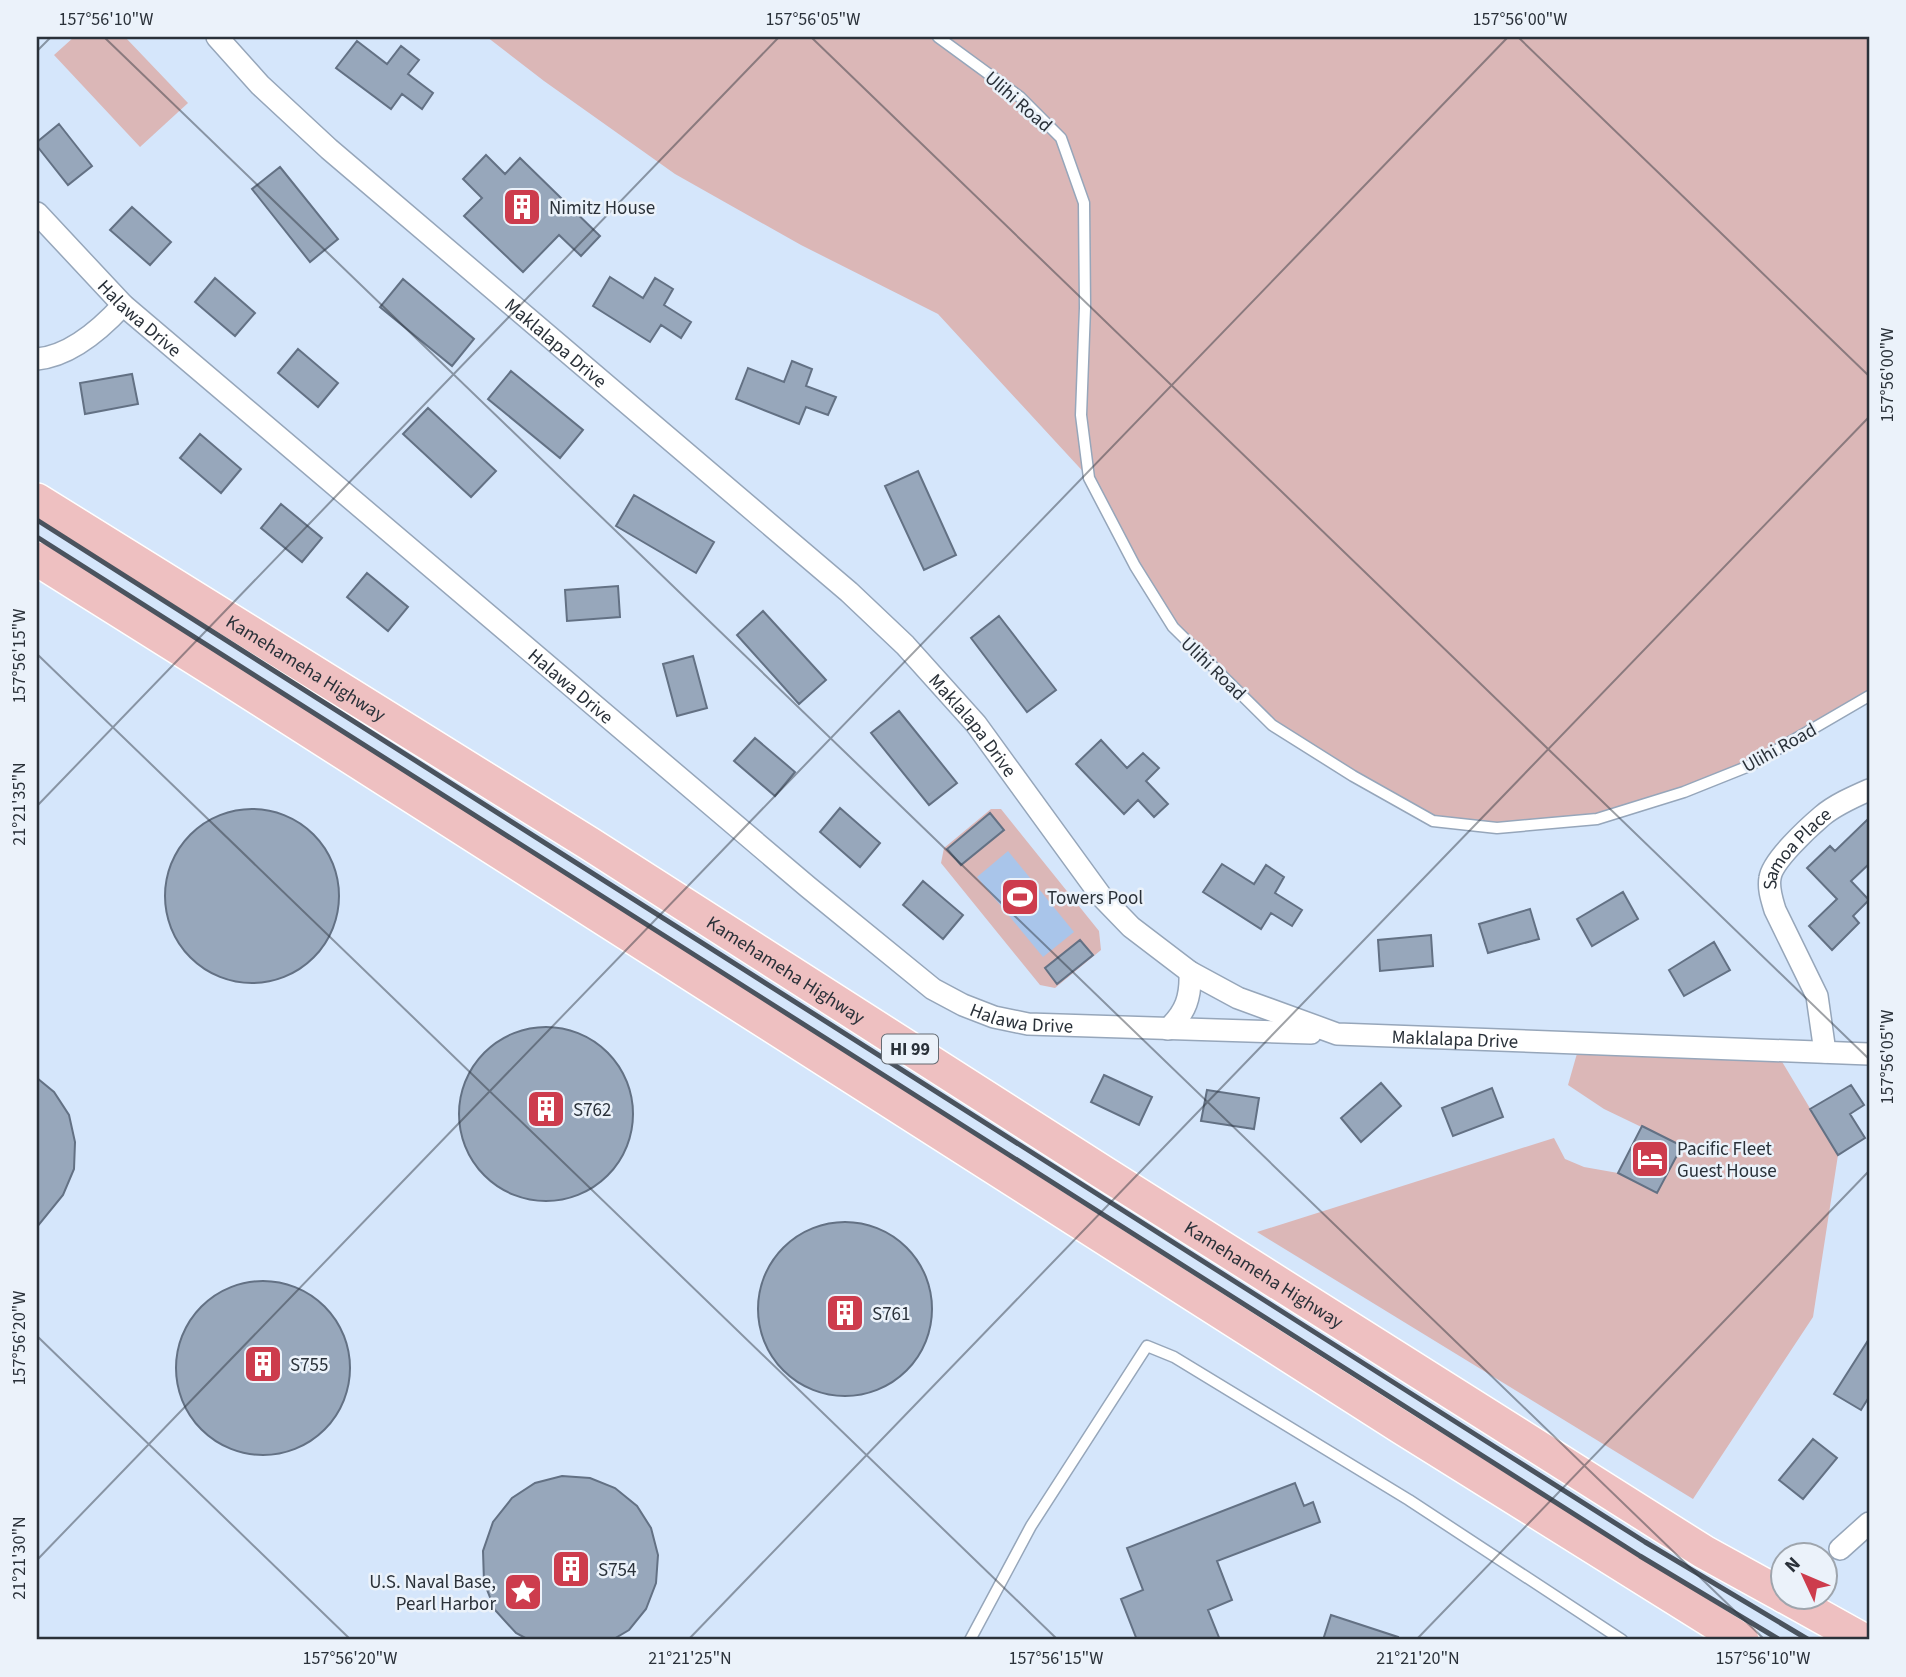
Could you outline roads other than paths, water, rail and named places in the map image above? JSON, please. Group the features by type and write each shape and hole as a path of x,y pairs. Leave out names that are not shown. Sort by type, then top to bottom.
{"main road":[{"name":"Kamehameha Highway","path":"37,500 590,844 1692,1545 1770,1588"},
{"name":"HI 99","path":"37,559 1401,1427 1742,1640"},
{"name":"Kamehameha Highway","path":"1809,1610 1863,1640"}],"street":[{"name":"Maklalapa Drive","path":"217,37 260,85 328,149 859,600 905,645 976,724 1101,896 1131,927 1190,972 1238,998 1337,1034 1869,1055"},
{"name":"Halawa Drive","path":"37,214 123,305 933,989 963,1005 995,1017 1028,1024 1337,1034"},
{"path":"37,359 64,353 106,324 123,305"},
{"name":"Samoa Place","path":"1825,1052 1817,996 1775,910 1770,895 1770,876 1778,861 1822,815 1851,797 1869,790"},
{"path":"1168,1029 1181,1017 1188,1002 1190,972"},
{"path":"1840,1549 1869,1523"}],"lane":[{"name":"Ulihi Road","path":"938,37 1020,97 1061,138 1084,203 1085,308 1081,415 1089,478 1135,566 1173,627 1272,725 1353,776 1433,821 1497,828 1597,819 1684,792 1749,766 1869,696"},
{"path":"970,1640 1031,1526 1147,1346 1174,1357 1409,1500 1622,1640"}],"water":[{"path":"1008,851 1074,932 1043,957 977,877"}],"railway":[{"path":"37,520 1645,1542 1809,1640"},
{"path":"37,537 1640,1556 1780,1640"}],"place":[{"name":"Nimitz House","path":"522,207"},
{"name":"Towers Pool","path":"1020,897"},
{"name":"S762","path":"546,1109"},
{"name":"Pacific Fleet Guest House","path":"1650,1159"},
{"name":"S761","path":"845,1313"},
{"name":"S755","path":"263,1364"},
{"name":"S754","path":"571,1569"},
{"name":"U.S. Naval Base, Pearl Harbor","path":"523,1592"}]}
